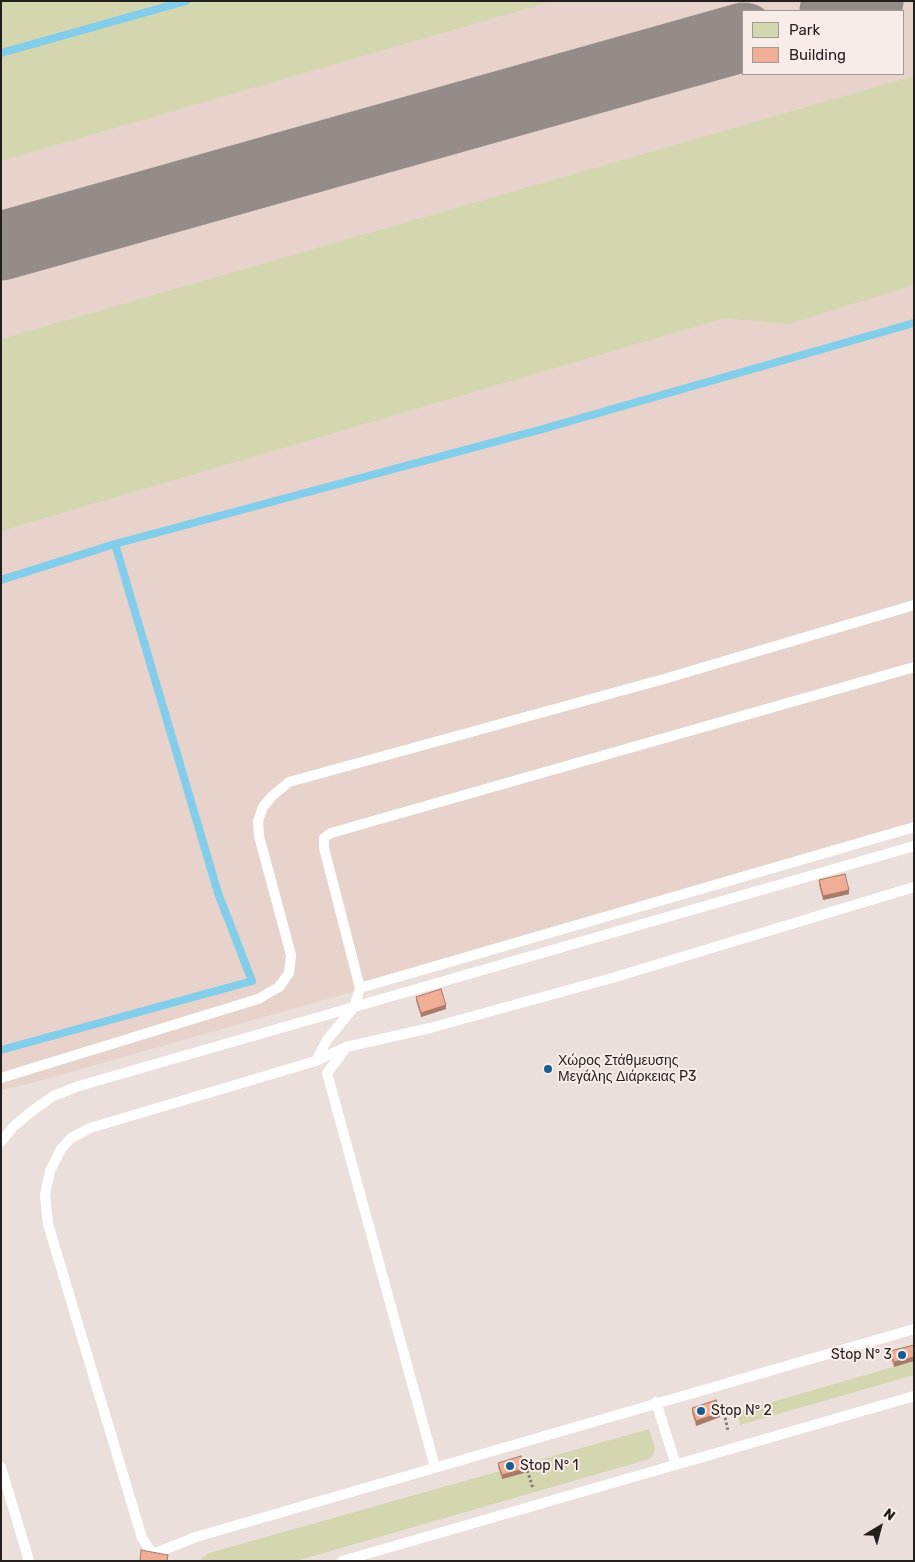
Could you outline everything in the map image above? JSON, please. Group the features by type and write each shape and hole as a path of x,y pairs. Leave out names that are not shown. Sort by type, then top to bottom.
{"lane":[{"path":"1,1078 258,999 279,987 289,974 290,955 259,836 258,821 263,807 272,796 289,782 664,679 914,605"},
{"path":"316,1061 327,1040 354,1007 360,988 324,848 324,838 330,833 914,667"},
{"path":"360,988 914,827"},
{"path":"1,1142 13,1127 52,1096 79,1086 914,846"},
{"path":"914,887 612,978 430,1028 346,1047 316,1061 90,1128 71,1138 61,1149 50,1171 46,1195 48,1224 142,1538 152,1557 196,1536 914,1329"},
{"path":"346,1047 327,1073 435,1467"},
{"path":"342,1561 914,1396"},
{"path":"656,1402 676,1465"},
{"path":"1,1467 28,1561"}],"path":[{"path":"523,1458 534,1491"}],"shaded area":[{"path":"1,1 914,1 914,832 36,1082 1,1090"}],"green space":[{"path":"1,1 553,1 1,161"},
{"path":"914,76 914,285 789,324 725,318 1,531 1,339"},
{"path":"914,1361 914,1375 740,1425 737,1412"},
{"path":"649,1429 655,1449 652,1457 646,1460 296,1561 199,1561 209,1553"}],"building":[{"path":"845,874 849,890 823,896 819,880"},
{"path":"441,989 446,1005 421,1013 416,997"},
{"path":"914,1345 914,1357 894,1362 890,1351"},
{"path":"716,1400 720,1413 696,1421 692,1408"},
{"path":"521,1456 524,1469 502,1475 498,1463"},
{"path":"141,1550 168,1555 167,1561 140,1561"}],"waterway":[{"path":"1,53 186,1"},
{"path":"1,1050 252,981 218,893 115,544 539,430 914,323"},
{"path":"1,580 115,544"}],"taxiway":[{"path":"838,10 869,1"},
{"path":"1,246 742,38"}],"place":[{"name":"Χώρος Στάθμευσης Μεγάλης Διάρκειας P3","path":"548,1069"},
{"name":"Stop N° 3","path":"902,1355"},
{"name":"Stop N° 2","path":"701,1411"},
{"name":"Stop N° 1","path":"510,1466"}]}
